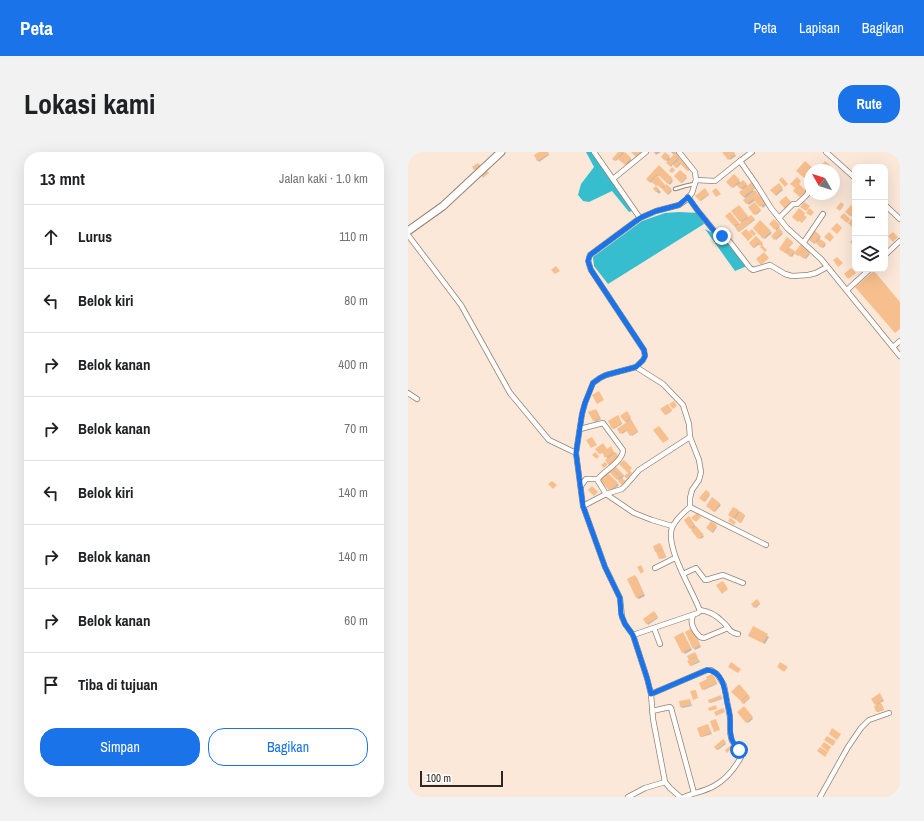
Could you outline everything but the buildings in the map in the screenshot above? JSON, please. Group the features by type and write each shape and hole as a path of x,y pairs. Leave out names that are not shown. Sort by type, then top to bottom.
{"street":[{"path":"408,231 443,206 501,152"},
{"path":"594,152 640,218"},
{"path":"613,179 646,152"},
{"path":"679,152 695,172 696,182 692,193 679,205 656,211 640,218 590,255 588,261 591,270 644,350 645,356 636,367 606,375 593,383 585,403 576,453 583,506 605,567 620,598 622,617 633,635 647,678 651,694 652,711 665,782 680,797"},
{"path":"696,182 715,181 752,152"},
{"path":"826,152 852,175"},
{"path":"740,161 771,208 787,228 821,259 900,356"},
{"path":"688,197 715,232 730,242 753,270 770,265 785,274 792,276 816,273 827,267"},
{"path":"779,218 793,204 797,204 804,198"},
{"path":"888,208 900,219"},
{"path":"804,242 823,214"},
{"path":"408,235 461,305 510,393 549,440 576,453"},
{"path":"888,252 900,241"},
{"path":"847,290 867,272"},
{"path":"893,347 900,341"},
{"path":"636,367 663,384 682,405 689,424 690,437 699,460 701,472 699,480 692,490 690,507 672,526 670,535 675,558 700,610"},
{"path":"408,393 417,399"},
{"path":"580,430 603,423 623,450 623,455 598,480 586,479 581,486"},
{"path":"583,506 606,494 622,489 639,470 690,437"},
{"path":"598,480 606,494 634,514 672,526"},
{"path":"690,507 766,545"},
{"path":"654,568 675,558"},
{"path":"683,574 696,568 705,580 723,574 743,583"},
{"path":"633,635 693,615 698,613 700,610"},
{"path":"700,610 707,611 724,622 732,632 738,634"},
{"path":"693,615 690,622 696,634 700,637 704,638 728,628"},
{"path":"654,628 660,644"},
{"path":"651,694 707,670 711,670 717,674 722,682 730,717 730,732 732,741 739,750 741,757 731,771 714,786 684,797"},
{"path":"652,711 666,707 671,708 694,793"},
{"path":"820,797 848,747 861,728 869,720 889,713"},
{"path":"628,797 645,788 665,782"}],"lane":[{"path":"675,189 696,182"}],"water":[{"path":"586,152 591,152 632,211 629,212 612,191 589,202 583,201 578,195 581,184 594,167"},
{"path":"665,213 699,213 704,224 608,284 594,266 593,257 642,221"},
{"path":"705,229 729,241 747,266 735,271"}],"route":[{"path":"722,236 715,232 688,197 679,205 656,211 640,218 590,255 588,263 591,270 644,350 645,356 636,367 606,375 593,383 582,414 576,453 583,506 605,567 620,598 621,614 625,624 633,635 651,694 707,670 711,670 717,674 724,685 730,717 731,737 732,741 739,750"}]}
